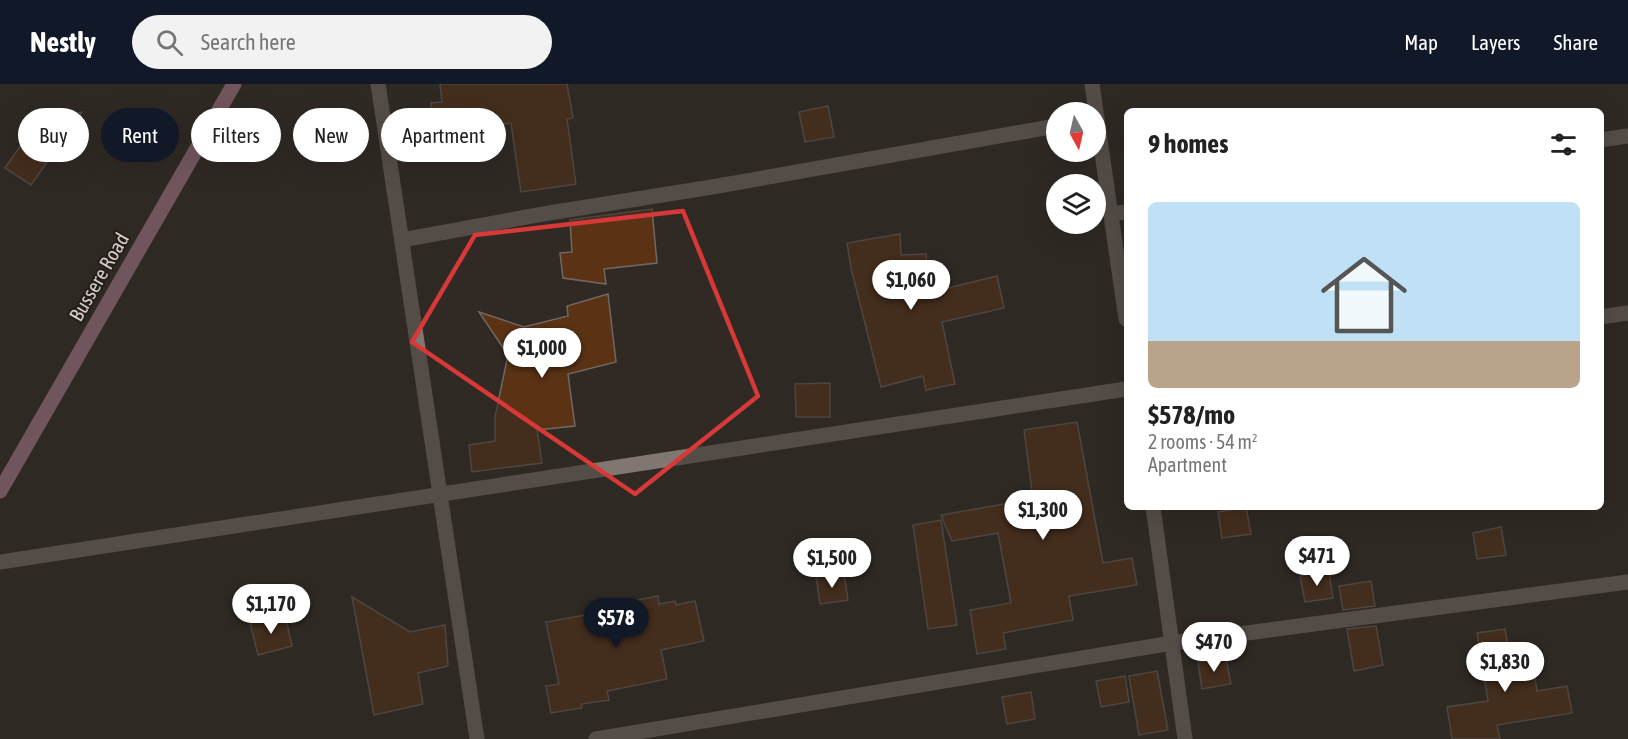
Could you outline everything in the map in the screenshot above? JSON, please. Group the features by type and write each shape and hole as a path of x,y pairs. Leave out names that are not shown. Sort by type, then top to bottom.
{"main road":[{"name":"Bussere Road","path":"0,491 234,84"}],"street":[{"path":"378,84 477,739"},
{"path":"1092,84 1094,102"},
{"path":"402,240 1046,128"},
{"path":"1604,139 1628,135"},
{"path":"1106,160 1119,213 1124,289"},
{"path":"1604,316 1628,313"},
{"path":"0,562 1124,389"},
{"path":"1153,510 1185,739"},
{"path":"596,739 1172,643 1628,582"}],"highlighted area":[{"path":"683,211 758,396 635,494 412,342 475,235"}],"building":[{"path":"440,84 567,84 573,118 567,119 576,184 521,192 511,123 506,124 506,108 432,108 431,103 442,102"},
{"path":"828,106 834,137 805,142 799,112"},
{"path":"18,149 18,162 47,162 31,185 5,168"},
{"path":"652,209 657,263 604,269 606,284 563,278 560,253 572,252 570,220"},
{"path":"900,234 901,255 926,254 928,293 997,276 1004,308 942,322 955,384 926,390 923,376 881,387 851,268 847,243"},
{"path":"608,294 616,362 568,374 575,426 537,430 542,463 472,472 469,445 495,441 495,417 508,355 479,312 524,327 568,316 567,306"},
{"path":"830,383 830,417 796,417 795,384"},
{"path":"1077,422 1103,563 1132,558 1137,585 1069,596 1073,620 1003,633 1006,649 977,654 970,610 1011,603 998,533 952,541 941,515 1033,499 1024,430"},
{"path":"1247,510 1251,534 1222,538 1218,512"},
{"path":"941,520 957,625 928,629 913,525"},
{"path":"1501,527 1506,555 1477,559 1473,533"},
{"path":"1329,571 1333,598 1305,602 1300,576"},
{"path":"844,573 848,600 820,604 816,577"},
{"path":"1371,581 1375,606 1343,610 1339,586"},
{"path":"658,596 659,604 675,601 676,605 695,601 704,641 661,650 667,679 607,691 609,700 581,704 582,708 551,713 546,686 559,684 546,622 613,610 612,605"},
{"path":"352,597 410,632 445,625 448,666 418,673 423,704 374,715"},
{"path":"285,615 292,646 258,655 250,623"},
{"path":"1376,626 1383,665 1354,671 1347,629"},
{"path":"1505,629 1510,657 1531,654 1537,691 1567,686 1572,713 1497,725 1500,739 1452,739 1447,707 1488,701 1477,633"},
{"path":"1226,658 1231,684 1202,689 1198,662"},
{"path":"1157,671 1168,730 1139,735 1129,676"},
{"path":"1125,676 1129,702 1101,707 1096,681"},
{"path":"1031,692 1035,719 1007,724 1002,697"}]}
